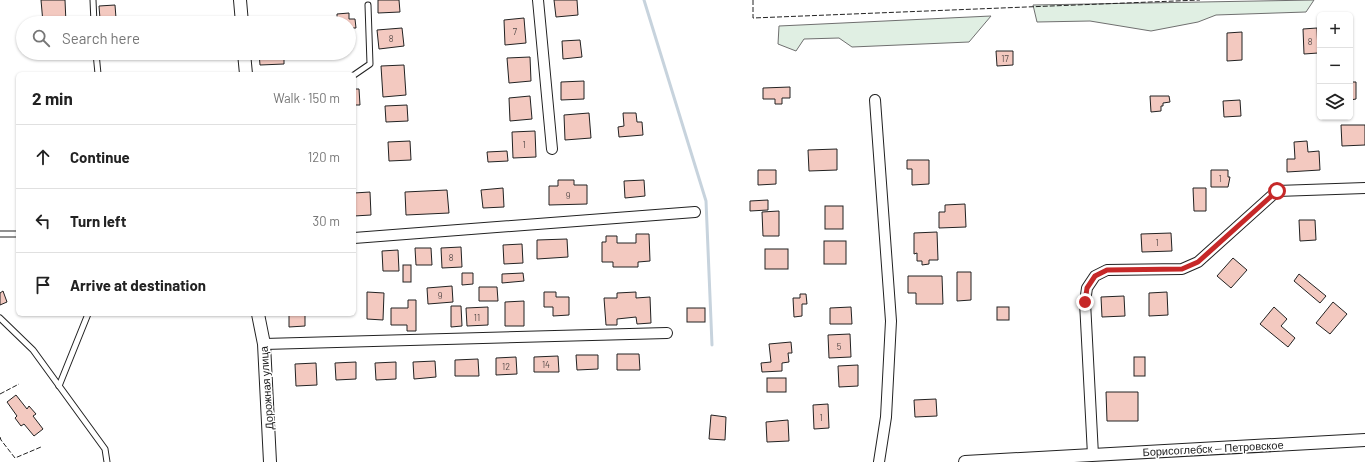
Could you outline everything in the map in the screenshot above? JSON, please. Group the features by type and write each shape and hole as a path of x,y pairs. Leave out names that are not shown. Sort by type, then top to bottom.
{"street":[{"path":"240,0 241,16"},
{"path":"538,0 552,149"},
{"path":"245,60 246,72"},
{"path":"875,100 891,320 886,417 879,462"},
{"path":"1093,455 1085,302 1087,288 1095,276 1107,270 1182,269 1198,262 1277,191 1365,188"},
{"path":"356,238 695,212"},
{"name":"Дорожная улица","path":"258,316 264,344 270,462"},
{"path":"264,344 667,333"},
{"name":"Борисоглебск — Петровское","path":"966,462 1033,460 1093,455 1365,440"}],"lane":[{"path":"93,0 94,16"},
{"path":"356,74 370,64 368,5"},
{"path":"97,60 98,72"},
{"path":"0,234 16,234"},
{"path":"59,386 87,316"},
{"path":"0,318 33,350 105,449 107,462"}],"green space":[{"path":"1314,0 1306,12 1216,15 1198,22 1151,31 1090,21 1037,22 1033,5"},
{"path":"991,16 969,42 852,47 839,38 804,39 796,51 778,44 779,26"}],"building":[{"path":"41,0 65,0 66,16 42,16"},
{"path":"378,0 399,0 400,12 378,13"},
{"path":"554,0 577,0 578,15 556,17"},
{"path":"115,5 116,16 100,16 99,6"},
{"path":"349,13 349,16 337,16 337,14"},
{"path":"524,18 526,43 505,45 504,20"},
{"path":"402,28 404,46 379,49 377,30"},
{"path":"1317,28 1317,53 1304,54 1303,29"},
{"path":"1242,32 1242,60 1227,61 1227,33"},
{"path":"580,40 582,57 563,59 562,41"},
{"path":"996,51 1013,51 1013,65 997,66"},
{"path":"530,57 531,81 509,83 507,58"},
{"path":"260,60 284,60 284,64 260,65"},
{"path":"404,65 406,95 383,97 381,66"},
{"path":"584,81 584,99 561,100 561,82"},
{"path":"1353,82 1356,82 1356,99 1353,100"},
{"path":"790,87 790,98 782,98 782,104 775,104 775,99 763,99 763,88"},
{"path":"356,89 359,89 360,105 356,105"},
{"path":"530,96 532,119 510,121 509,98"},
{"path":"1150,96 1169,96 1170,102 1163,103 1163,106 1161,106 1161,111 1151,112"},
{"path":"1240,100 1241,116 1224,117 1223,101"},
{"path":"407,105 408,121 386,122 385,106"},
{"path":"589,113 591,138 565,140 564,115"},
{"path":"623,113 636,113 637,122 642,122 643,135 619,137 618,127 624,126"},
{"path":"1341,125 1365,125 1365,145 1342,146"},
{"path":"535,131 536,157 513,158 512,132"},
{"path":"410,141 411,160 389,161 388,142"},
{"path":"1307,141 1308,152 1319,151 1320,170 1287,172 1287,159 1295,159 1294,142"},
{"path":"837,149 837,170 809,171 808,150"},
{"path":"507,151 508,161 488,162 487,152"},
{"path":"907,160 929,160 929,184 912,185 912,169 907,169"},
{"path":"758,170 776,170 776,184 758,185"},
{"path":"1211,170 1228,170 1228,177 1230,177 1228,187 1211,187"},
{"path":"558,180 574,180 574,185 587,185 587,204 549,205 549,186 558,186"},
{"path":"644,180 645,196 625,198 624,181"},
{"path":"503,188 504,207 483,208 481,190"},
{"path":"1193,188 1206,188 1206,211 1194,211"},
{"path":"447,190 449,213 406,215 405,192"},
{"path":"370,192 371,215 356,216 356,193"},
{"path":"768,200 768,210 750,211 750,201"},
{"path":"965,204 966,227 939,228 939,212 945,212 945,205"},
{"path":"825,206 843,206 843,229 825,229"},
{"path":"779,211 779,236 763,236 762,212"},
{"path":"1299,220 1315,220 1316,240 1300,241"},
{"path":"937,232 938,260 929,260 929,264 922,265 922,261 917,261 917,253 914,254 914,233"},
{"path":"1171,233 1172,251 1142,252 1141,234"},
{"path":"636,234 649,234 650,261 638,262 638,267 613,267 613,262 602,262 602,242 606,242 606,236 617,236 617,243 636,243"},
{"path":"567,239 568,257 537,259 537,240"},
{"path":"824,241 846,241 846,264 824,264"},
{"path":"522,244 523,263 504,264 503,245"},
{"path":"461,247 462,267 442,268 441,248"},
{"path":"415,248 431,248 432,265 416,265"},
{"path":"765,249 788,249 788,269 765,269"},
{"path":"398,250 399,271 383,271 382,251"},
{"path":"1233,258 1247,270 1231,288 1217,276"},
{"path":"403,265 411,265 411,282 403,282"},
{"path":"957,272 971,272 971,300 957,301"},
{"path":"462,273 473,273 473,284 462,285"},
{"path":"523,273 524,281 502,283 502,274"},
{"path":"1299,274 1326,296 1320,303 1294,281"},
{"path":"908,276 942,276 943,304 916,304 916,293 908,293"},
{"path":"452,286 453,302 428,304 427,288"},
{"path":"479,287 497,287 498,301 479,301"},
{"path":"3,291 7,302 0,305 0,293"},
{"path":"367,292 384,293 383,320 367,319"},
{"path":"544,292 556,292 556,297 569,297 569,315 553,316 553,307 544,307"},
{"path":"636,292 636,298 650,297 651,323 637,324 636,317 617,319 617,325 606,325 604,298 617,298 617,293"},
{"path":"1167,292 1168,315 1149,316 1149,293"},
{"path":"800,294 806,294 807,304 802,304 802,316 794,317 793,298 800,298"},
{"path":"1124,296 1125,316 1102,317 1101,297"},
{"path":"408,300 416,300 416,331 407,331 407,325 391,325 391,308 408,308"},
{"path":"524,301 524,326 505,326 505,302"},
{"path":"1333,302 1347,314 1330,334 1316,323"},
{"path":"451,306 461,306 462,326 451,327"},
{"path":"488,307 488,325 467,326 466,308"},
{"path":"851,307 852,324 830,324 830,308"},
{"path":"997,307 1009,307 1009,320 997,320"},
{"path":"1274,307 1287,319 1281,326 1295,338 1288,347 1260,324"},
{"path":"687,308 705,308 705,322 687,322"},
{"path":"289,316 305,316 305,326 289,327"},
{"path":"850,334 851,357 829,358 828,335"},
{"path":"791,342 792,353 788,353 789,362 782,363 782,371 762,372 761,363 771,362 769,344"},
{"path":"617,354 639,354 640,370 617,370"},
{"path":"576,355 598,355 598,369 577,370"},
{"path":"558,356 559,372 534,372 534,357"},
{"path":"516,357 517,374 496,375 496,358"},
{"path":"1134,357 1145,357 1145,376 1134,376"},
{"path":"478,359 479,376 455,376 455,360"},
{"path":"435,361 436,377 414,379 413,362"},
{"path":"356,362 356,379 336,380 335,363"},
{"path":"396,362 396,379 376,380 375,363"},
{"path":"316,363 317,385 296,386 295,364"},
{"path":"858,365 858,386 839,387 838,366"},
{"path":"767,378 786,378 786,392 767,392"},
{"path":"1106,392 1138,392 1138,421 1107,421"},
{"path":"16,395 27,409 29,406 36,414 33,416 43,429 34,436 24,424 21,426 15,418 17,416 7,402"},
{"path":"936,399 937,416 915,417 914,400"},
{"path":"828,404 829,428 814,429 813,405"},
{"path":"711,415 726,417 725,440 709,439"},
{"path":"788,420 789,441 767,442 766,422"}],"waterway":[{"path":"644,0 706,201 712,345"}],"fence":[{"path":"753,0 753,18 1200,0"},
{"path":"0,394 19,384"},
{"path":"0,437 15,458 41,447"}],"route":[{"path":"1085,302 1087,288 1095,276 1107,270 1182,269 1198,262 1277,191"}]}
